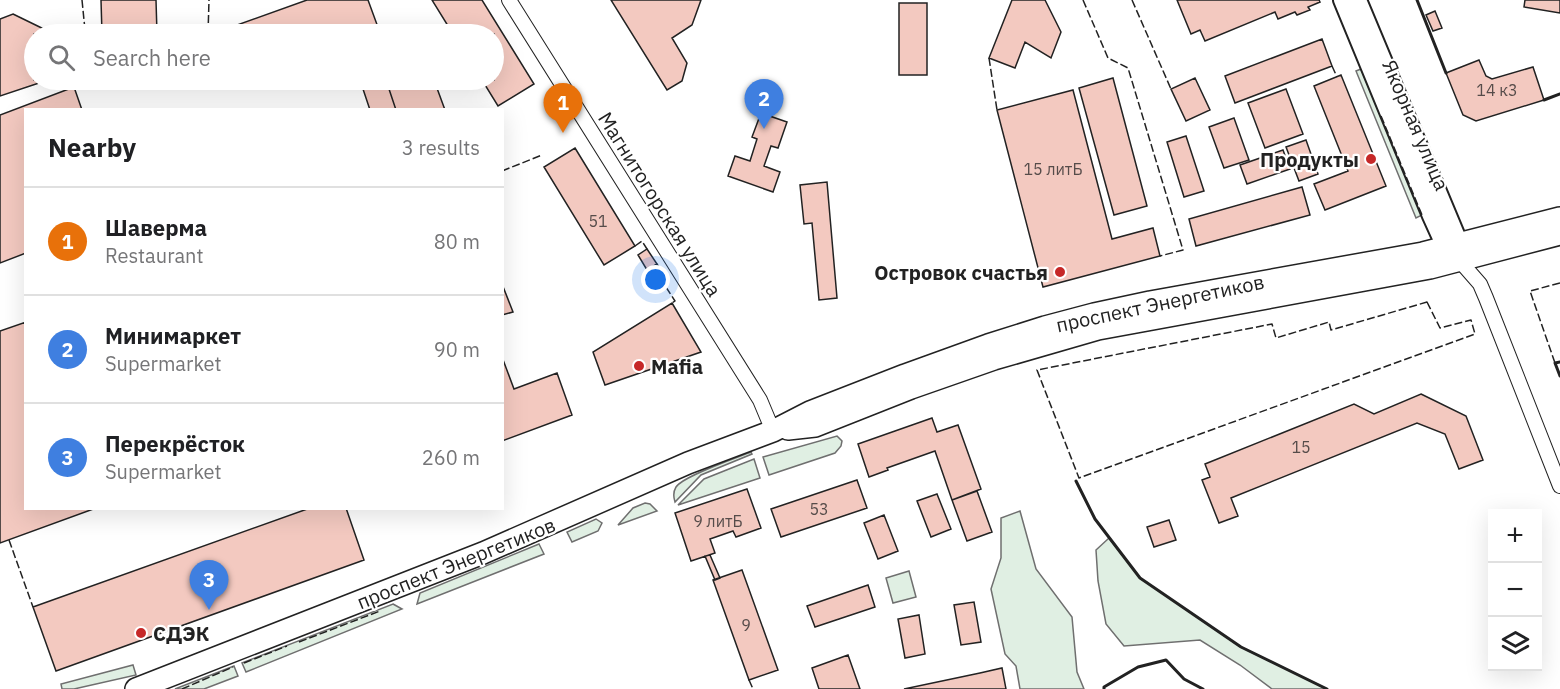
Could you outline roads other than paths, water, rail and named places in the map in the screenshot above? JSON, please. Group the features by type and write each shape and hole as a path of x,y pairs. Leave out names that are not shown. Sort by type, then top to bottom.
{"main road":[{"name":"проспект Энергетиков","path":"136,689 403,585 548,526 688,463 773,431 815,426 911,388 1047,342 1098,329 1430,268 1454,250 1560,219"},
{"name":"проспект Энергетиков","path":"1454,250 1560,234"}],"street":[{"name":"Магнитогорская улица","path":"509,0 760,400 773,431"},
{"name":"Якорная улица","path":"1342,0 1454,250 1480,284 1500,329 1560,486"},
{"name":"Якорная улица","path":"1358,0 1454,250"}],"place":[{"name":"Минимаркет","path":"764,129"},
{"name":"Шаверма","path":"563,133"},
{"name":"Продукты","path":"1371,159"},
{"name":"Островок счастья","path":"1060,272"},
{"name":"Mafia","path":"639,366"},
{"name":"Перекрёсток","path":"209,610"},
{"name":"СДЭК","path":"141,633"}]}
